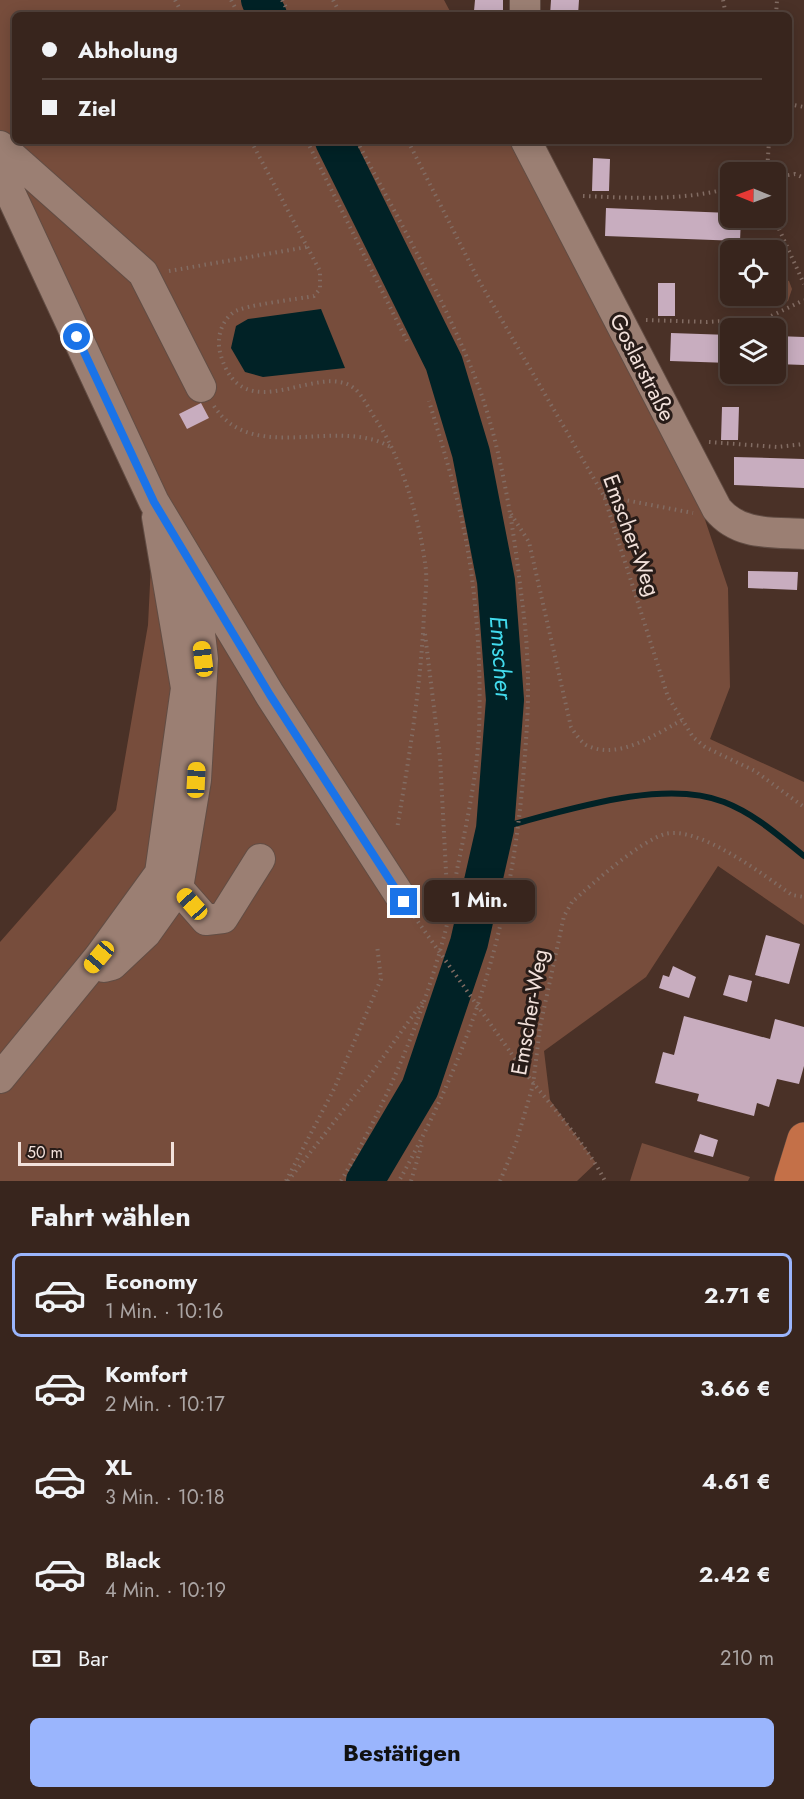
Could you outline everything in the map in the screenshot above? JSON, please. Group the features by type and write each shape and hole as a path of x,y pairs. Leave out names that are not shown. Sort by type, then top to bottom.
{"main road":[{"path":"791,1181 804,1139"}],"street":[{"name":"Goslarstraße","path":"528,144 717,508 725,519 753,531 804,534"},
{"path":"0,146 143,273 201,387"},
{"path":"0,171 154,502 270,695 404,902"},
{"path":"0,1078 89,969 160,873 186,688 154,502"},
{"path":"89,969 112,965 146,933 178,888 196,780 203,659 192,562"},
{"path":"178,888 206,920 223,918 260,859"}],"path":[{"path":"253,144 320,271 320,289 314,296 236,310 225,322 219,335 221,355 227,369 240,386 250,390 265,393 313,383 340,383 355,388 392,448 401,468 426,565 424,620 410,756 397,829"},
{"path":"308,144 407,341"},
{"path":"359,144 422,264 481,394 509,512 528,654 526,751 518,833 506,906 487,978 460,1056 425,1133 399,1181"},
{"name":"Emscher-Weg","path":"410,144 478,279 604,495 668,697 693,737 705,747 755,771 804,807"},
{"path":"768,162 769,144"},
{"path":"786,175 795,174 804,178"},
{"path":"554,194 642,198 700,196 720,191"},
{"path":"779,228 804,284"},
{"path":"143,273 174,271 308,247"},
{"path":"618,319 707,322 767,318 785,306 804,300"},
{"path":"201,387 222,419 240,430 273,438 325,435 369,438 392,448"},
{"path":"341,1181 374,1124 428,994 448,917 468,813 479,733 479,683 470,562 447,461 429,401"},
{"path":"681,441 777,447 804,444"},
{"path":"604,495 688,514 717,508"},
{"path":"509,512 529,542 571,727 584,744 602,750 635,745 682,720"},
{"path":"424,620 440,757 448,917"},
{"name":"Emscher-Weg","path":"500,1181 516,1143 532,1085 540,1027 564,916 580,895 648,842 666,834 684,834 749,866 792,895 804,897"},
{"path":"404,902 532,1085 596,1163 605,1181"},
{"path":"287,1181 334,1089 381,979 377,945"},
{"path":"287,1181 366,1081 428,994"},
{"path":"411,1181 425,1133"}],"shaded area":[{"path":"0,0 444,0 450,12 12,12 12,144 518,144 694,487 728,588 730,687 710,739 804,782 804,925 718,866 646,977 544,1051 550,1100 596,1163 577,1181 368,1181 405,1120 365,1181 0,1181 0,942 116,810 148,625 154,503 0,190"},
{"path":"786,280 789,281 792,289 786,302"},
{"path":"642,1143 750,1177 748,1181 630,1181"}],"water":[{"path":"321,309 345,368 263,377 245,372 231,348 236,326 248,319"}],"building":[{"path":"475,0 503,0 503,12 474,11"},
{"path":"551,0 579,0 578,12 550,12"},
{"path":"593,158 610,159 609,191 592,191"},
{"path":"606,208 720,213 720,228 741,228 740,240 605,236"},
{"path":"658,283 675,283 675,316 658,316"},
{"path":"671,333 720,335 720,363 670,361"},
{"path":"786,336 804,337 804,365 786,364"},
{"path":"201,403 209,418 187,429 179,414"},
{"path":"722,407 739,407 738,440 721,440"},
{"path":"734,457 804,459 804,488 734,485"},
{"path":"748,571 798,572 797,590 748,588"},
{"path":"766,935 800,944 789,984 755,975"},
{"path":"673,966 696,977 689,998 659,988 663,975 669,977"},
{"path":"729,975 752,981 747,1002 723,995"},
{"path":"684,1016 770,1039 775,1019 804,1027 804,1066 799,1084 777,1079 769,1107 757,1103 754,1116 697,1101 699,1094 655,1083 663,1052 674,1055"},
{"path":"700,1134 718,1140 713,1157 694,1152"}],"waterway":[{"name":"Emscher","path":"260,0 266,12"},
{"name":"Emscher","path":"335,144 444,363 471,453 496,581 505,700 495,829 469,943 420,1088 365,1181"},
{"path":"495,829 610,800 671,793 699,795 724,802 746,813 804,856"}],"route":[{"path":"77,337 154,502 270,695 404,902"}]}
